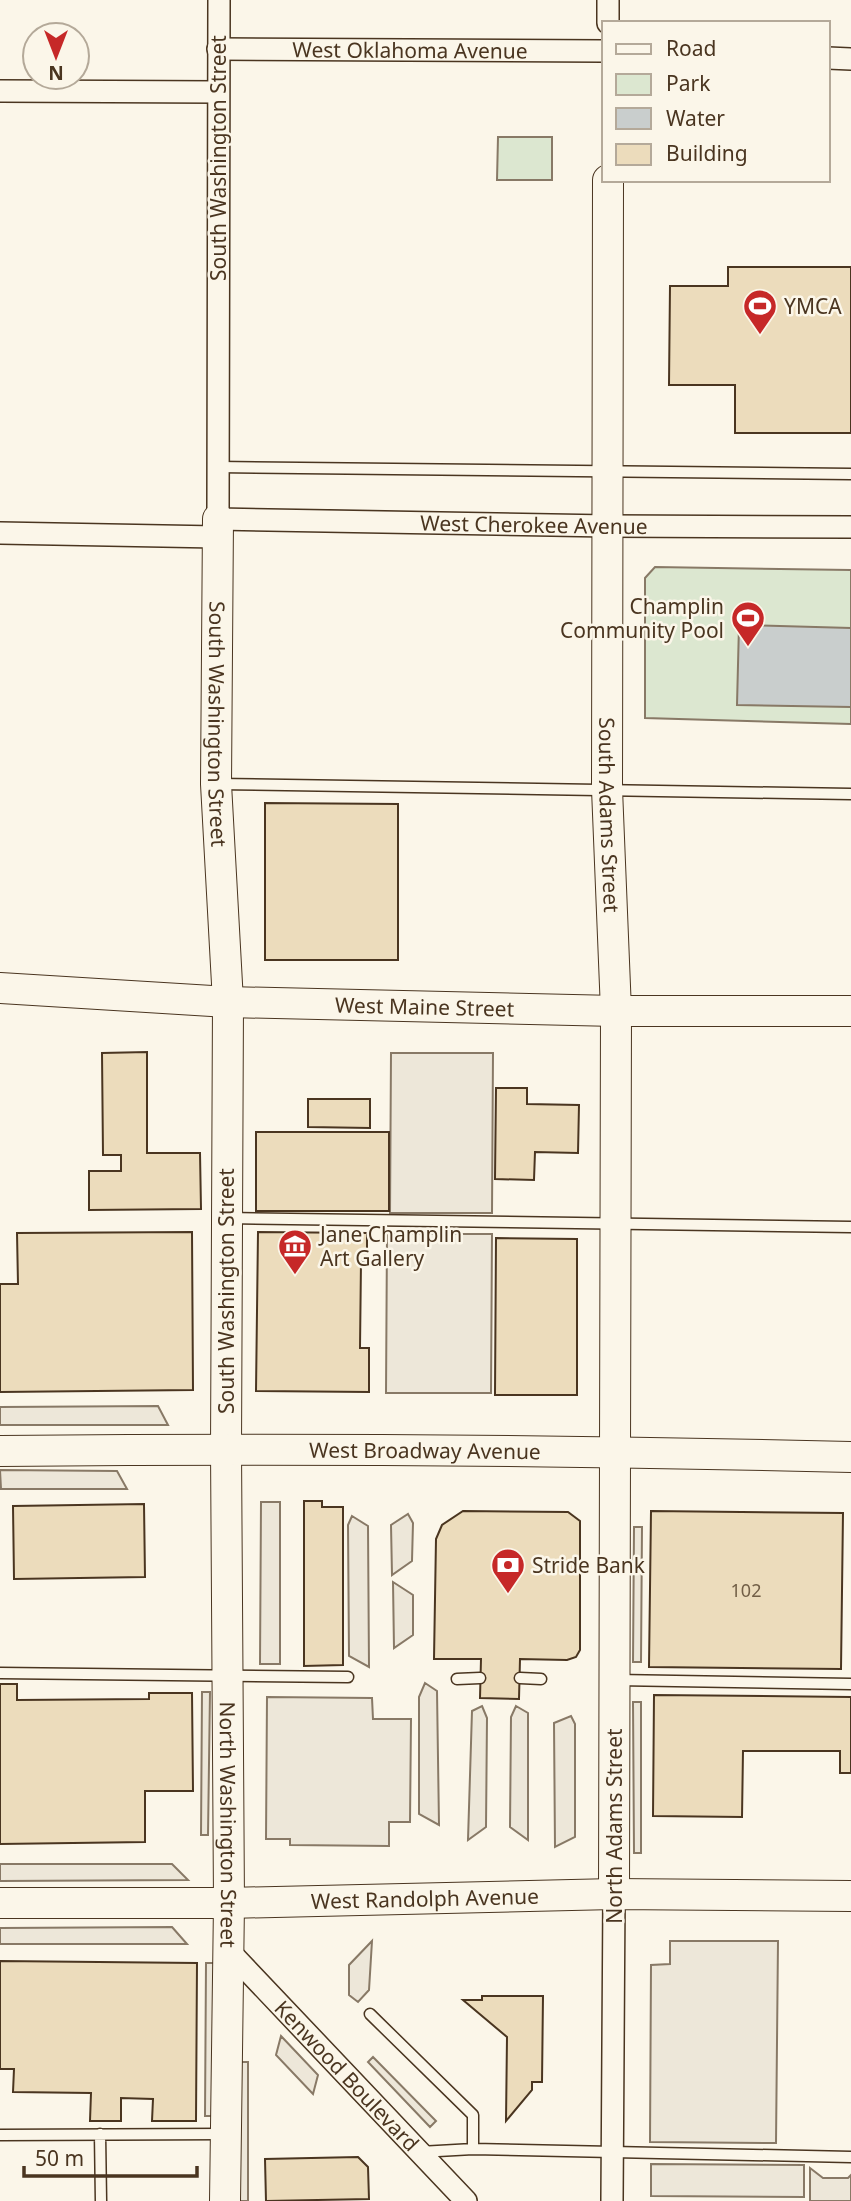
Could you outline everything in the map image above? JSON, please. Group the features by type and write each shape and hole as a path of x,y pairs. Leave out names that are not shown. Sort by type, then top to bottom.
{"street":[{"name":"South Washington Street","path":"219,0 216,785 228,1002 226,1449"},
{"path":"608,0 608,21"},
{"name":"West Oklahoma Avenue","path":"218,49 602,51"},
{"path":"830,58 851,58"},
{"path":"0,91 218,92"},
{"name":"South Adams Street","path":"608,182 607,789 616,1010 615,1451"},
{"name":"West Cherokee Avenue","path":"0,533 218,528 851,527"},
{"name":"West Maine Street","path":"0,988 228,1002 616,1010 851,1011"},
{"name":"North Washington Street","path":"225,2201 229,1903 226,1449"},
{"name":"West Broadway Avenue","path":"0,1451 615,1451 851,1457"},
{"name":"North Adams Street","path":"612,2201 615,1451"},
{"name":"West Randolph Avenue","path":"0,1903 229,1903 614,1894 851,1896"},
{"name":"Kenwood Boulevard","path":"228,1950 466,2201"}],"lane":[{"path":"218,467 851,474"},
{"path":"216,785 851,794"},
{"path":"227,1218 851,1227"},
{"path":"0,1674 348,1677"},
{"path":"457,1679 480,1678"},
{"path":"520,1678 541,1679"},
{"path":"613,1680 851,1684"},
{"path":"370,2014 473,2115 473,2149"},
{"path":"100,2134 101,2201"},
{"path":"0,2135 225,2134"},
{"path":"420,2152 473,2149 851,2157"}],"green space":[{"path":"498,137 552,137 552,180 497,180"},
{"name":"Champlin Community Pool","path":"655,567 851,570 851,724 645,718 645,578"}],"shaded area":[{"path":"391,1053 493,1053 492,1213 390,1213"},
{"path":"387,1234 492,1234 491,1393 386,1393"},
{"path":"158,1406 168,1425 0,1425 0,1407"},
{"path":"0,1470 117,1471 127,1489 1,1489"},
{"path":"261,1502 280,1502 280,1664 260,1664"},
{"path":"408,1514 413,1523 412,1561 392,1575 391,1525"},
{"path":"352,1516 368,1526 369,1667 349,1656 348,1525"},
{"path":"634,1527 642,1527 641,1662 633,1662"},
{"path":"393,1582 413,1595 413,1635 394,1648"},
{"path":"425,1683 437,1691 439,1825 419,1814 419,1697"},
{"path":"202,1692 210,1692 208,1835 201,1835"},
{"path":"267,1697 372,1698 373,1719 411,1719 410,1822 389,1822 389,1846 290,1845 290,1839 266,1839"},
{"path":"633,1702 641,1702 641,1853 634,1853"},
{"path":"482,1706 487,1718 486,1827 468,1840 472,1711"},
{"path":"516,1706 528,1713 528,1840 510,1827 511,1717"},
{"path":"571,1716 575,1724 575,1837 555,1847 554,1723"},
{"path":"0,1864 172,1864 188,1880 0,1881"},
{"path":"172,1927 187,1944 0,1944 0,1928"},
{"path":"372,1941 369,1990 358,2002 349,1995 349,1965"},
{"path":"670,1941 778,1941 776,2143 650,2142 651,1965 670,1964"},
{"path":"206,1963 215,1963 214,2116 205,2116"},
{"path":"281,2036 318,2075 313,2094 276,2055"},
{"path":"373,2057 436,2121 430,2127 368,2062"},
{"path":"240,2062 248,2062 248,2201 240,2201"},
{"path":"651,2164 804,2165 804,2197 651,2196"},
{"path":"810,2168 823,2178 848,2178 851,2175 851,2201 810,2201"}],"water":[{"name":"Champlin Community Pool","path":"739,625 851,628 851,707 737,705"}],"building":[{"name":"YMCA","path":"728,267 851,267 851,433 735,433 735,385 669,385 670,286 728,286"},
{"path":"265,803 398,804 398,960 265,960"},
{"path":"147,1052 147,1153 200,1153 201,1209 89,1210 89,1171 121,1171 121,1155 103,1155 102,1053"},
{"path":"496,1088 527,1088 527,1104 579,1105 578,1153 535,1152 534,1180 495,1179"},
{"path":"308,1099 370,1099 370,1128 308,1127"},
{"path":"256,1132 389,1132 389,1211 256,1211"},
{"path":"192,1232 193,1390 0,1392 0,1284 18,1284 17,1233"},
{"path":"258,1232 367,1233 367,1261 361,1261 360,1348 369,1348 369,1392 256,1391"},
{"path":"496,1238 577,1239 577,1395 495,1395"},
{"path":"304,1501 322,1501 322,1507 343,1507 343,1665 304,1666"},
{"path":"144,1504 145,1577 14,1579 13,1506"},
{"name":"Stride Bank","path":"463,1511 568,1512 580,1521 580,1650 576,1657 567,1660 520,1659 519,1699 480,1698 481,1659 434,1659 436,1539 442,1525"},
{"path":"651,1511 843,1513 841,1669 649,1667"},
{"path":"0,1684 17,1684 17,1700 149,1699 149,1693 192,1693 193,1791 145,1791 145,1842 0,1844"},
{"path":"654,1695 851,1697 851,1773 840,1773 840,1751 743,1751 742,1817 653,1816"},
{"path":"0,1961 197,1963 196,2121 152,2121 153,2099 121,2098 121,2121 90,2121 91,2093 13,2092 14,2069 0,2069"},
{"path":"482,1996 543,1996 542,2082 532,2082 532,2090 506,2121 507,2037 463,2000 482,2000"},
{"path":"358,2157 368,2167 369,2199 266,2201 265,2159"}],"place":[{"name":"YMCA","path":"760,336"},
{"name":"Champlin Community Pool","path":"748,648"},
{"name":"Jane Champlin Art Gallery","path":"295,1276"},
{"name":"Stride Bank","path":"508,1595"}]}
